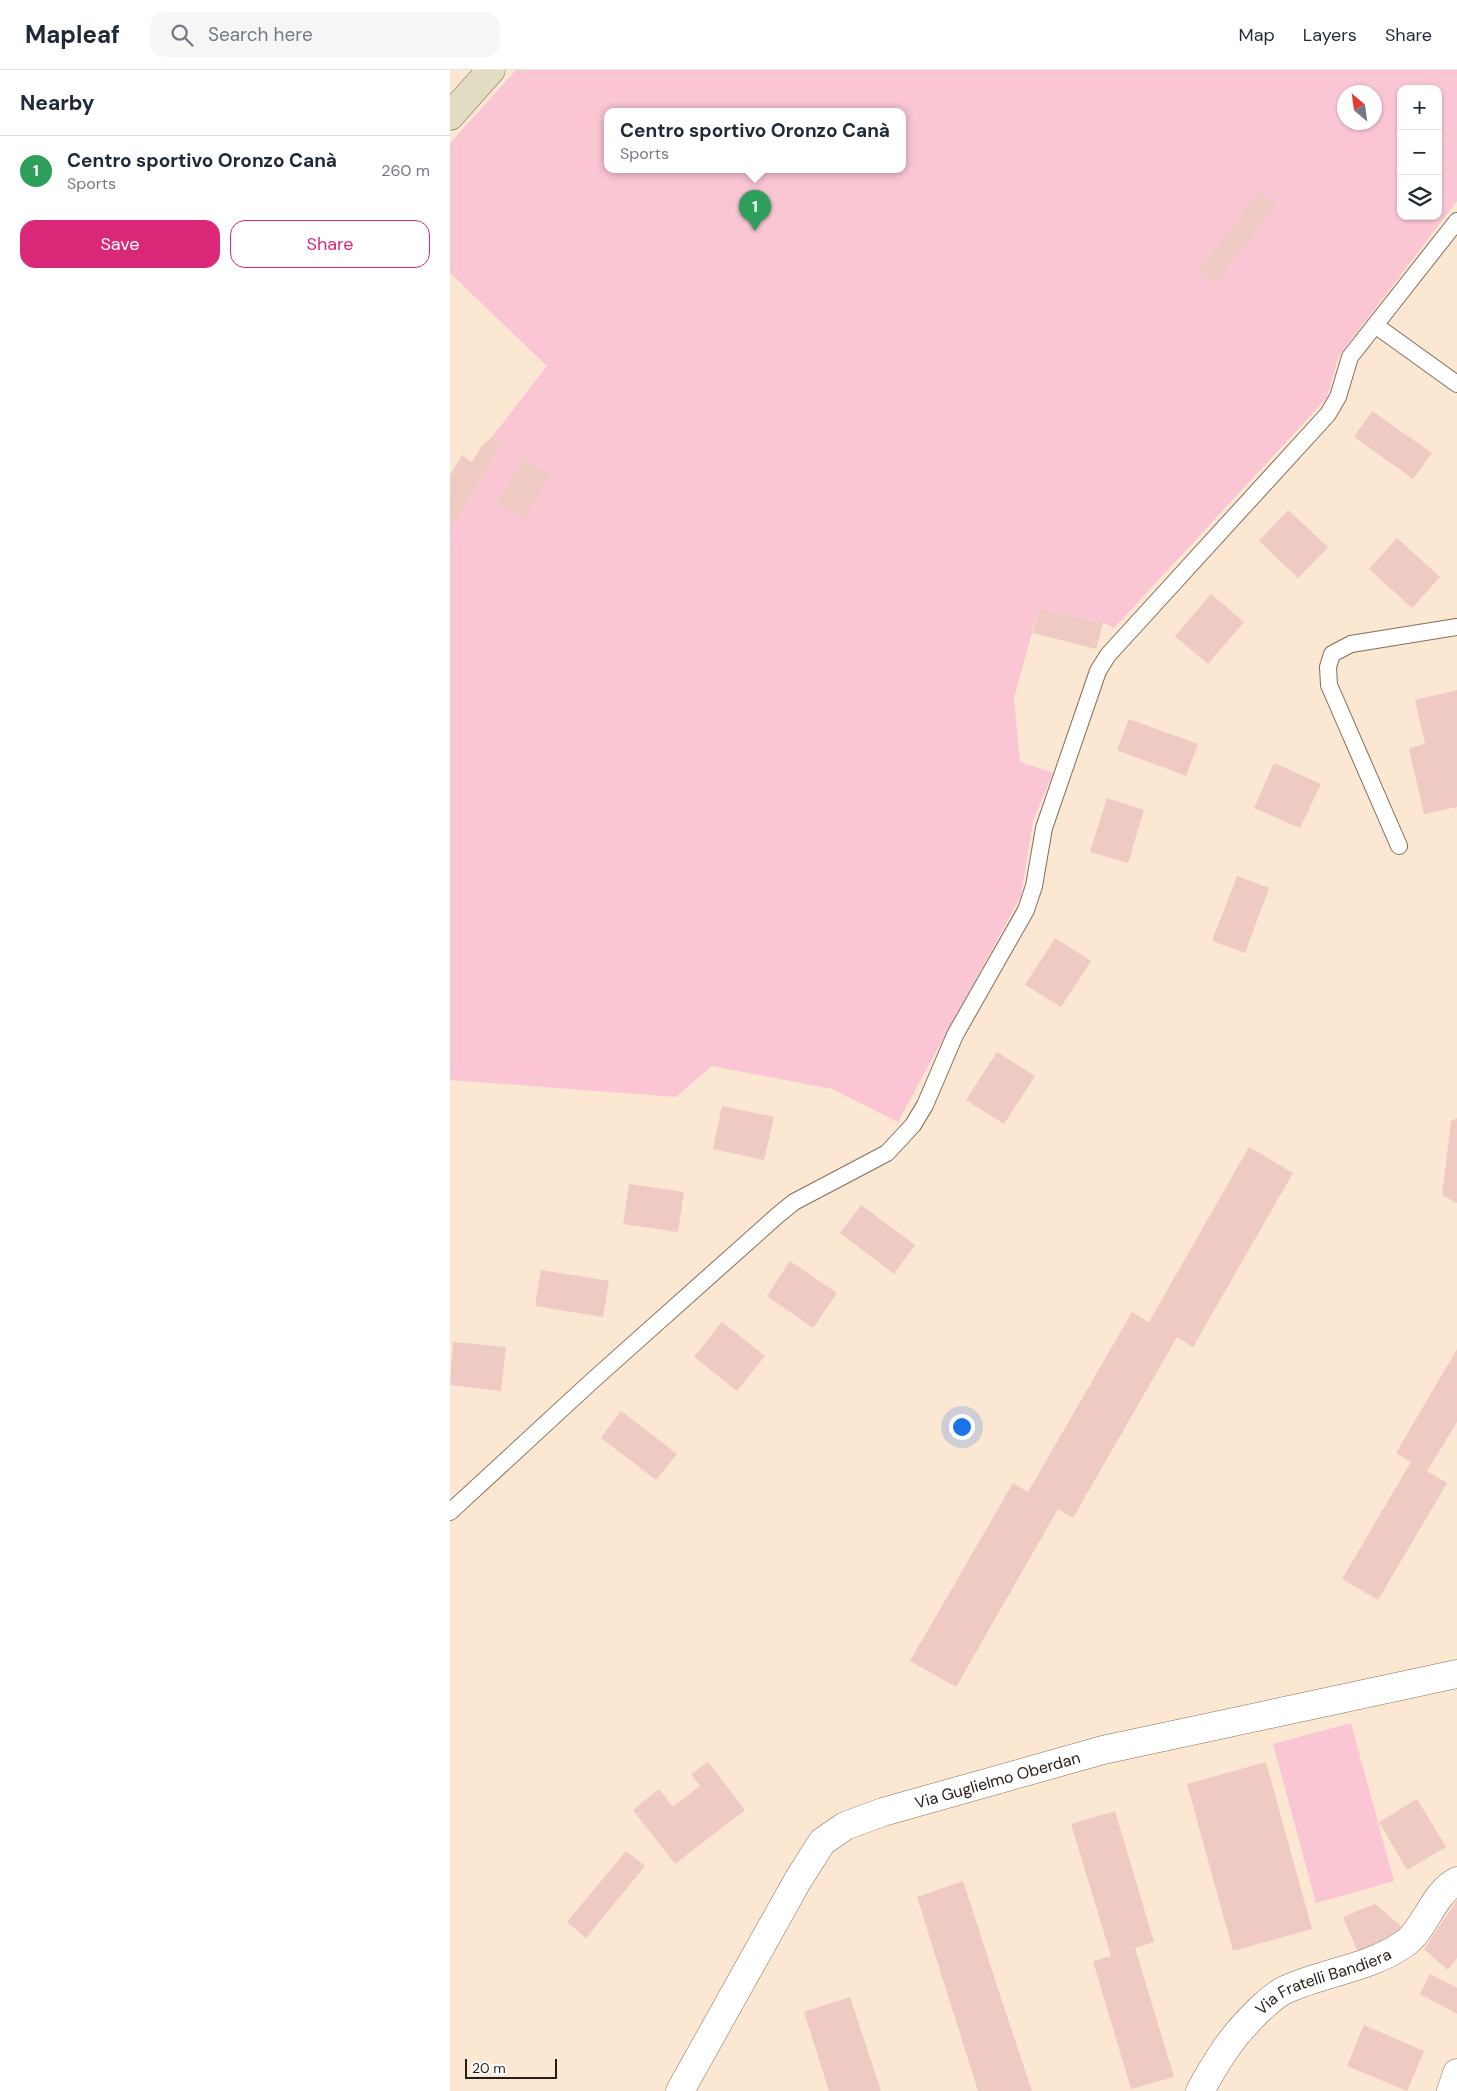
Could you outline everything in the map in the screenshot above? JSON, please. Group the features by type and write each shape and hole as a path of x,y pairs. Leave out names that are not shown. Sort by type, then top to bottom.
{"main road":[{"path":"450,116 491,70"}],"street":[{"name":"Via Guglielmo Oberdan","path":"680,2091 798,1880 822,1842 846,1826 883,1812 1103,1750 1457,1674"},
{"name":"Via Fratelli Bandiera","path":"1200,2091 1223,2049 1239,2029 1269,2000 1286,1989 1391,1953 1407,1942 1440,1897 1457,1881"},
{"path":"1451,2091 1457,2073"}],"lane":[{"path":"450,1512 592,1381 778,1215 794,1202 887,1153 913,1124 925,1105 955,1035 1026,910 1034,886 1044,828 1098,671 1119,641 1328,414 1338,397 1350,357 1457,221"},
{"path":"1375,325 1457,384"},
{"path":"1399,846 1329,685 1328,667 1332,654 1351,644 1457,627"}],"shaded area":[{"path":"516,70 1457,70 1457,201 1339,356 1326,399 1114,628 1103,623 1039,608 1014,698 1020,762 1053,773 1033,821 1021,896 898,1122 832,1089 712,1066 676,1097 450,1080 450,532 501,445 492,437 547,366 450,273 450,143"},
{"path":"1351,1723 1394,1881 1316,1903 1273,1744"}],"building":[{"path":"1260,191 1277,204 1215,284 1198,271"},
{"path":"1372,411 1432,453 1413,479 1354,437"},
{"path":"492,437 501,445 450,532 450,475 462,455 472,462 481,447"},
{"path":"524,458 551,475 524,519 497,502"},
{"path":"1288,510 1328,547 1298,578 1259,541"},
{"path":"1397,538 1440,577 1412,608 1369,569"},
{"path":"1211,594 1244,622 1208,664 1175,636"},
{"path":"1039,608 1103,623 1096,649 1033,633"},
{"path":"1457,690 1457,807 1424,814 1409,748 1425,744 1415,700"},
{"path":"1129,719 1198,744 1186,776 1117,750"},
{"path":"1274,763 1321,784 1300,828 1254,808"},
{"path":"1107,798 1144,810 1128,863 1090,852"},
{"path":"1237,876 1269,888 1245,953 1212,941"},
{"path":"1055,938 1091,961 1061,1007 1025,985"},
{"path":"997,1052 1035,1076 1004,1124 966,1100"},
{"path":"722,1106 774,1117 764,1160 713,1149"},
{"path":"1457,1118 1457,1203 1442,1195 1451,1121"},
{"path":"1249,1147 1293,1173 1193,1347 1177,1337 1073,1518 1058,1509 956,1687 910,1661 1013,1483 1028,1492 1132,1312 1149,1322"},
{"path":"629,1184 684,1192 678,1232 623,1224"},
{"path":"861,1205 915,1245 894,1274 840,1233"},
{"path":"790,1261 837,1293 813,1328 767,1296"},
{"path":"541,1270 609,1281 603,1317 535,1306"},
{"path":"722,1322 765,1356 737,1391 694,1357"},
{"path":"453,1342 506,1347 501,1391 450,1385"},
{"path":"1457,1349 1457,1422 1427,1471 1447,1483 1378,1600 1342,1579 1411,1462 1396,1453"},
{"path":"621,1411 677,1454 656,1480 601,1438"},
{"path":"708,1762 745,1810 675,1864 633,1810 659,1789 673,1807 700,1786 691,1774"},
{"path":"1266,1762 1312,1929 1233,1951 1187,1784"},
{"path":"1417,1799 1446,1847 1407,1870 1379,1822"},
{"path":"1115,1811 1154,1942 1135,1948 1174,2077 1131,2089 1093,1961 1111,1956 1071,1824"},
{"path":"626,1851 645,1866 586,1938 567,1922"},
{"path":"963,1881 1032,2091 978,2091 917,1897"},
{"path":"1457,1900 1457,1958 1448,1970 1424,1949"},
{"path":"1375,1904 1401,1926 1391,1941 1358,1953 1343,1917"},
{"path":"1430,1974 1457,1988 1457,2014 1420,1994"},
{"path":"850,1997 881,2091 829,2091 804,2012"},
{"path":"1364,2025 1424,2051 1407,2091 1347,2066"}],"place":[{"name":"Centro sportivo Oronzo Canà","path":"755,231"}]}
